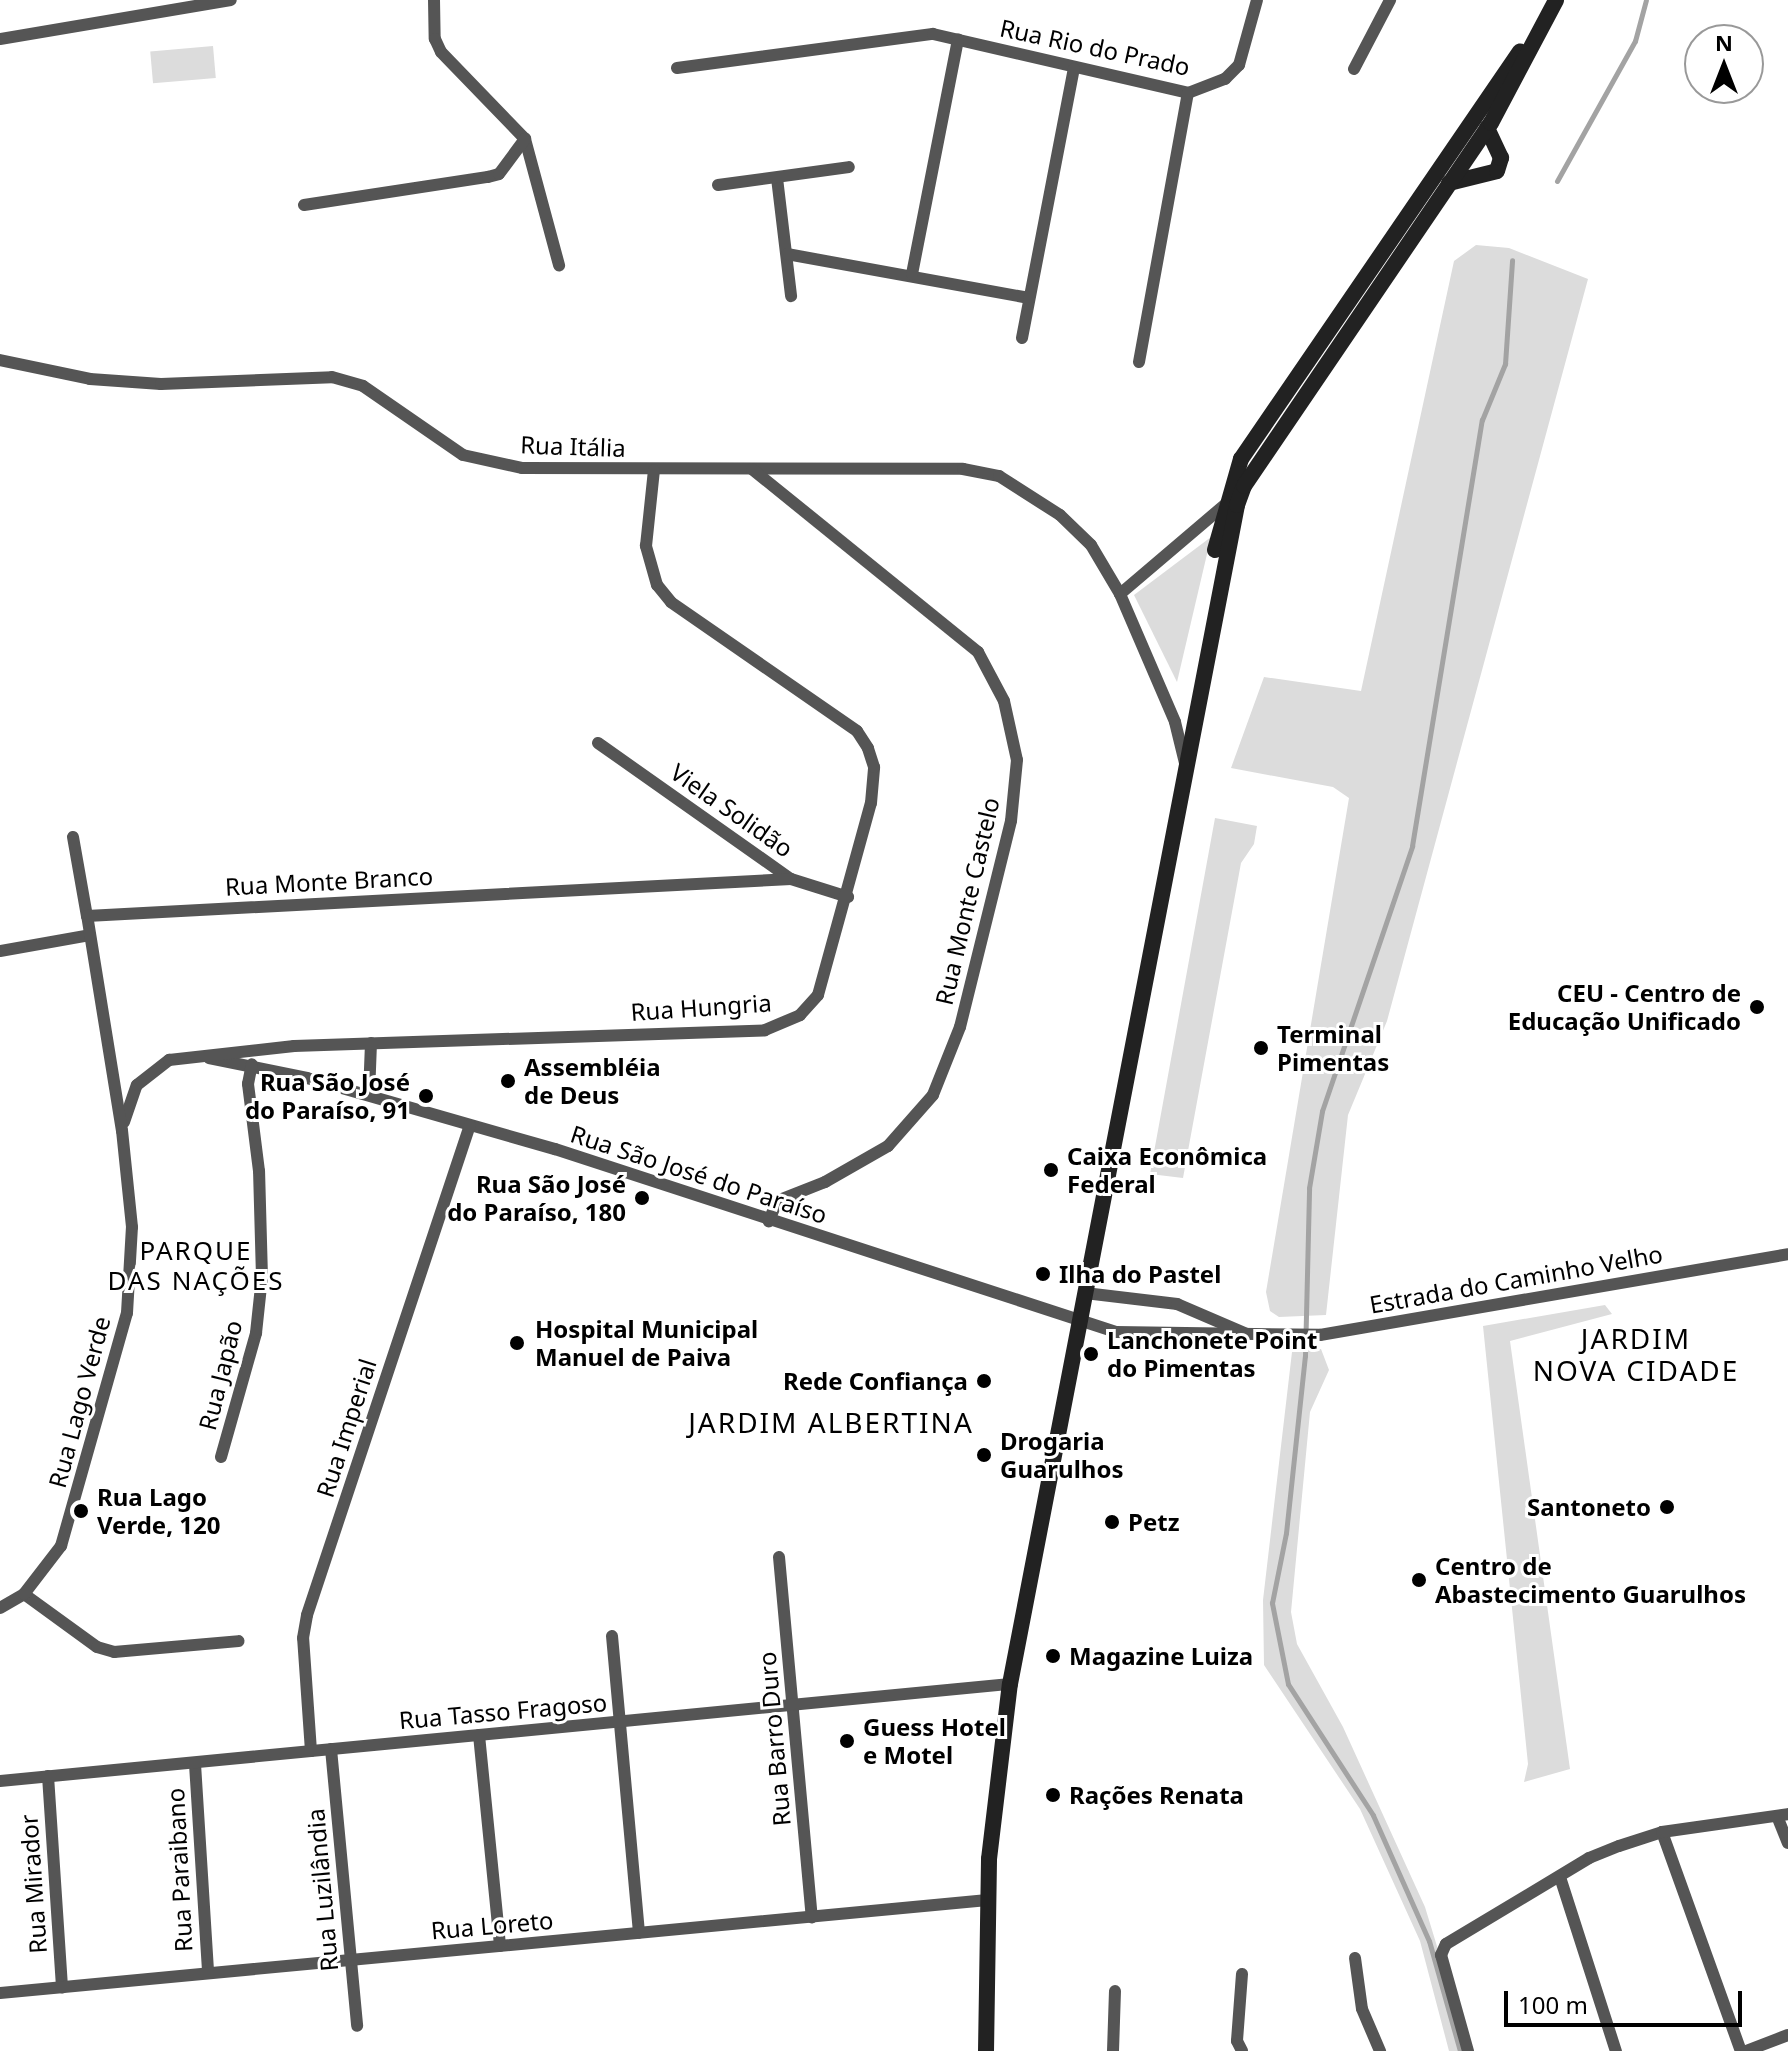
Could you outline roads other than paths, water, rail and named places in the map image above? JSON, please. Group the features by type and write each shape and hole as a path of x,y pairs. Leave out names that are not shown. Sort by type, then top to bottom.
{"main road":[{"path":"1186,769 1190,683 1224,506 1241,459 1464,137 1523,47 1545,0"},
{"path":"986,2051 988,1900 1010,1684 1186,769 1224,554 1244,486 1487,128 1556,0"},
{"path":"1449,183 1497,171 1501,158 1487,128"}],"street":[{"path":"0,39 231,0"},
{"path":"434,0 435,39 441,52 499,108 525,139 559,265"},
{"name":"Rua Rio do Prado","path":"677,68 933,34 1188,93 1225,79 1239,65 1257,0"},
{"path":"1354,69 1390,0"},
{"path":"912,274 958,39"},
{"path":"1022,338 1074,69"},
{"path":"1139,362 1188,93"},
{"path":"304,205 499,174 525,139"},
{"path":"718,185 849,167"},
{"path":"777,178 791,296"},
{"path":"787,254 912,274 1029,298"},
{"name":"Rua Itália","path":"0,360 90,379 161,384 332,377 363,386 463,455 522,468 963,469 999,476 1060,515 1091,545 1120,594 1175,722 1186,769"},
{"name":"Rua Monte Castelo","path":"752,469 978,652 1004,701 1017,760 1011,821 960,1027 933,1095 888,1146 777,1201 769,1221"},
{"name":"Rua Hungria","path":"122,1131 129,1101 152,1069 169,1060 371,1043 749,1031 784,1025 818,995 848,897 874,785 868,748 857,731 671,602 657,585 646,546 654,470"},
{"path":"1120,594 1244,486"},
{"name":"Viela Solidão","path":"598,743 791,879 848,897"},
{"path":"73,837 122,1131"},
{"name":"Rua Monte Branco","path":"87,916 791,879"},
{"path":"0,951 90,935"},
{"path":"369,1095 371,1043"},
{"name":"Rua São José do Paraíso","path":"209,1058 252,1064 470,1125 1079,1322"},
{"name":"Rua Japão","path":"221,1457 256,1333 262,1277 259,1171 248,1084 252,1064"},
{"name":"Rua Imperial","path":"311,1751 303,1638 307,1615 470,1125"},
{"name":"Rua Lago Verde","path":"0,1608 24,1594 61,1546 127,1313 132,1227 122,1131"},
{"name":"Estrada do Caminho Velho","path":"1079,1322 1116,1332 1320,1335 1788,1254"},
{"name":"Estrada do Caminho Velho","path":"1085,1293 1177,1304 1250,1335"},
{"name":"Rua Barro Duro","path":"779,1557 812,1917"},
{"path":"24,1594 97,1647 114,1652 239,1641"},
{"path":"612,1636 639,1933"},
{"name":"Rua Tasso Fragoso","path":"0,1781 1010,1684"},
{"path":"479,1735 500,1946"},
{"name":"Rua Luzilândia","path":"331,1749 357,2026"},
{"name":"Rua Paraibano","path":"195,1764 208,1973"},
{"name":"Rua Mirador","path":"48,1776 62,1988"},
{"path":"1468,2051 1442,1950 1589,1858 1662,1832 1782,1815 1788,1843"},
{"path":"1662,1832 1744,2051 1788,2035"},
{"path":"1560,1877 1616,2051"},
{"name":"Rua Loreto","path":"0,1993 988,1900"},
{"path":"1355,1958 1362,2009 1380,2051"},
{"path":"1242,1974 1237,2041 1242,2051"},
{"path":"1113,2051 1115,1991"}],"waterway":[{"path":"1557,181 1635,41 1646,0"},
{"path":"1460,2051 1429,1941 1373,1815 1288,1684 1272,1603 1286,1533 1305,1356 1309,1188 1322,1111 1412,846 1482,420 1505,364 1512,260"}],"place":[{"name":"CEU - Centro de Educação Unificado","path":"1757,1007"},
{"name":"Terminal Pimentas","path":"1261,1048"},
{"name":"Assembléia de Deus","path":"508,1081"},
{"name":"Rua São José do Paraíso, 91","path":"426,1096"},
{"name":"Caixa Econômica Federal","path":"1051,1170"},
{"name":"Rua São José do Paraíso, 180","path":"642,1198"},
{"name":"Ilha do Pastel","path":"1043,1274"},
{"name":"Hospital Municipal Manuel de Paiva","path":"517,1343"},
{"name":"Lanchonete Point do Pimentas","path":"1091,1354"},
{"name":"Rede Confiança","path":"984,1381"},
{"name":"Drogaria Guarulhos","path":"984,1455"},
{"name":"Santoneto","path":"1667,1507"},
{"name":"Rua Lago Verde, 120","path":"81,1511"},
{"name":"Petz","path":"1112,1522"},
{"name":"Centro de Abastecimento Guarulhos","path":"1419,1580"},
{"name":"Magazine Luiza","path":"1053,1656"},
{"name":"Guess Hotel e Motel","path":"847,1741"},
{"name":"Rações Renata","path":"1053,1795"}],"district":[{"name":"PARQUE DAS NAÇÕES","path":"196,1266"},
{"name":"JARDIM NOVA CIDADE","path":"1636,1354"},
{"name":"JARDIM ALBERTINA","path":"831,1422"}]}
